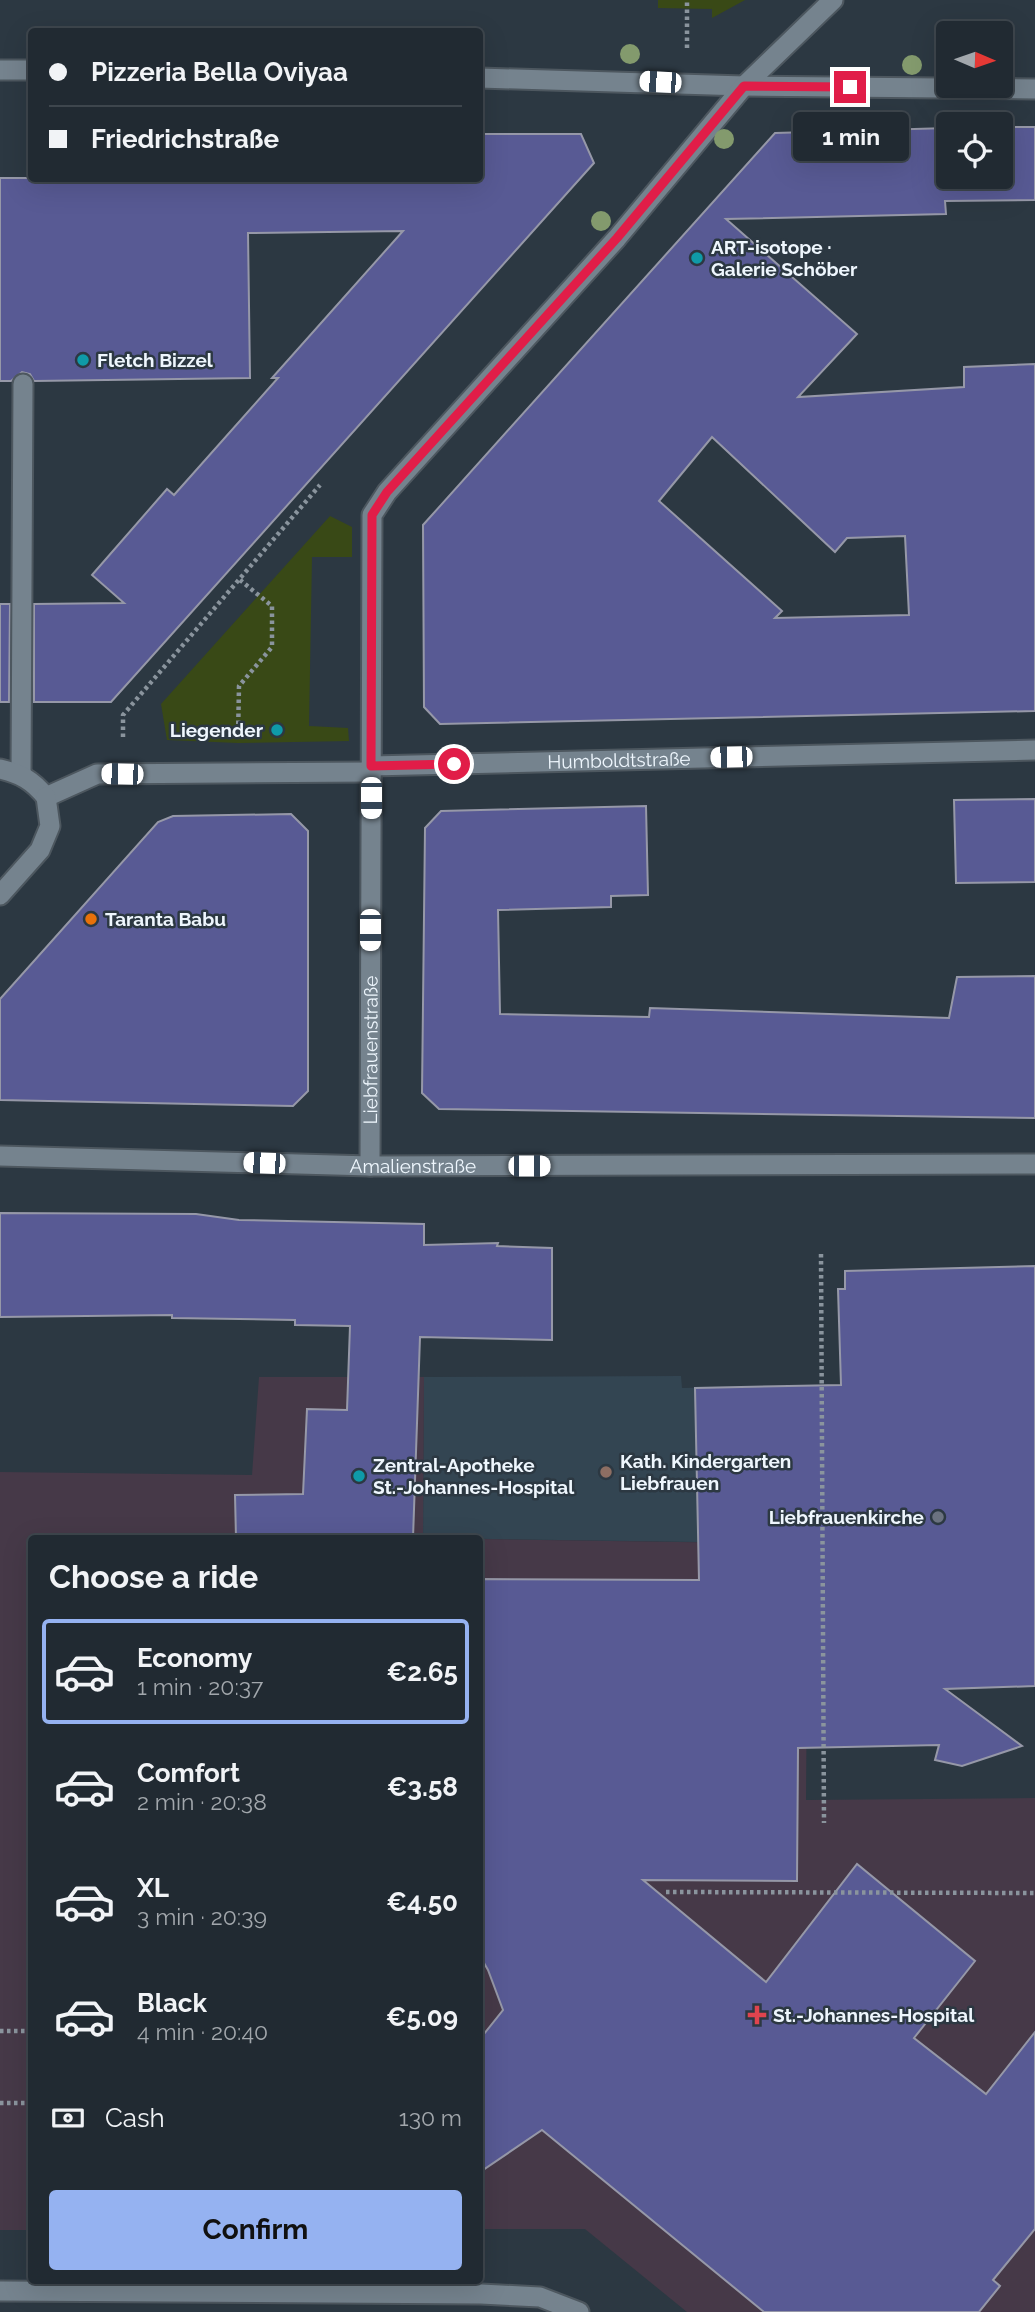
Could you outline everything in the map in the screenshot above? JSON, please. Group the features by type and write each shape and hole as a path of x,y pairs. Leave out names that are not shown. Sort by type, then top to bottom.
{"street":[{"name":"Liebfrauenstraße","path":"370,1166 372,515 387,492 617,238 744,86 833,0"},
{"path":"0,70 28,71"},
{"path":"483,78 744,86 1035,89"},
{"path":"21,774 23,384"},
{"name":"Humboldtstraße","path":"46,797 97,774 1035,750"},
{"path":"0,769 21,774 34,782 46,797 50,826 40,850 0,895"},
{"name":"Amalienstraße","path":"0,1156 370,1166 1035,1164"},
{"path":"0,2291 481,2294 540,2297 579,2312"}],"path":[{"path":"686,84 687,0"},
{"path":"122,774 123,715 320,485"},
{"path":"205,773 238,743 239,686 272,647 272,606 240,580"},
{"path":"821,1254 824,1824"},
{"path":"666,1892 1035,1893"},
{"path":"0,2031 28,2031"},
{"path":"0,2103 28,2103"}],"shaded area":[{"name":"Kath. Kindergarten Liebfrauen","path":"681,1376 682,1388 774,1386 775,1453 698,1515 698,1542 483,1539 483,1535 423,1535 424,1377"},
{"path":"259,1377 424,1377 423,1535 28,1535 28,2230 0,2230 0,1472 252,1475"},
{"name":"St.-Johannes-Hospital","path":"483,1539 808,1544 806,1800 1035,1798 1035,2312 687,2312 585,2229 483,2229"}],"green space":[{"path":"658,0 745,0 712,18 712,9 658,8"},
{"path":"330,516 352,527 352,557 312,557 309,726 348,728 349,741 238,743 167,740 161,704"}],"building":[{"path":"1013,127 1035,127 1035,200 945,201 946,214 726,219 857,334 798,397 964,387 964,367 1035,364 1035,711 440,724 424,707 423,525 775,133 936,128 936,189 1013,189","holes":["712,437 835,552 847,538 905,536 909,615 775,618 782,611 659,501"]},
{"path":"483,134 581,134 594,163 111,702 34,702 34,604 124,603 92,575 167,489 174,495 278,378 272,378 403,231 248,233 250,378 34,381 30,374 22,372 11,381 0,381 0,178 28,178 28,182 483,182"},
{"path":"0,604 10,604 9,702 0,702"},
{"path":"1035,799 1035,882 956,883 954,800"},
{"path":"646,806 648,895 611,896 611,907 498,910 500,1014 649,1017 650,1008 949,1018 957,977 1035,976 1035,1118 439,1109 422,1093 425,828 441,811"},
{"path":"291,814 308,831 308,1091 293,1106 0,1100 0,999 158,822 173,816"},
{"path":"0,1213 196,1214 239,1220 424,1224 424,1245 498,1243 497,1246 552,1248 552,1340 420,1337 413,1535 236,1535 235,1495 303,1494 307,1409 347,1410 350,1326 295,1325 295,1320 172,1318 172,1315 0,1317"},
{"name":"St.-Johannes-Hospital","path":"1035,1266 1035,1686 945,1689 1022,1746 962,1766 935,1760 939,1745 798,1748 797,1881 643,1880 766,1982 857,1864 975,1961 914,2038 986,2094 1035,2032 1035,2229 993,2280 1000,2286 979,2312 764,2312 542,2130 483,2170 483,2035 503,2010 483,1961 483,1579 699,1580 695,1388 841,1385 838,1289 845,1289 845,1271"}],"place":[{"name":"ART-isotope · Galerie Schöber","path":"697,258"},
{"name":"Fletch Bizzel","path":"83,360"},
{"name":"Liegender","path":"277,730"},
{"name":"Taranta Babu","path":"91,919"},
{"name":"Kath. Kindergarten Liebfrauen","path":"606,1472"},
{"name":"Zentral-Apotheke St.-Johannes-Hospital","path":"359,1476"},
{"name":"Liebfrauenkirche","path":"938,1517"},
{"name":"St.-Johannes-Hospital","path":"757,2015"}],"route":[{"path":"454,764 371,766 372,515 387,492 617,238 744,86 850,87"}]}
